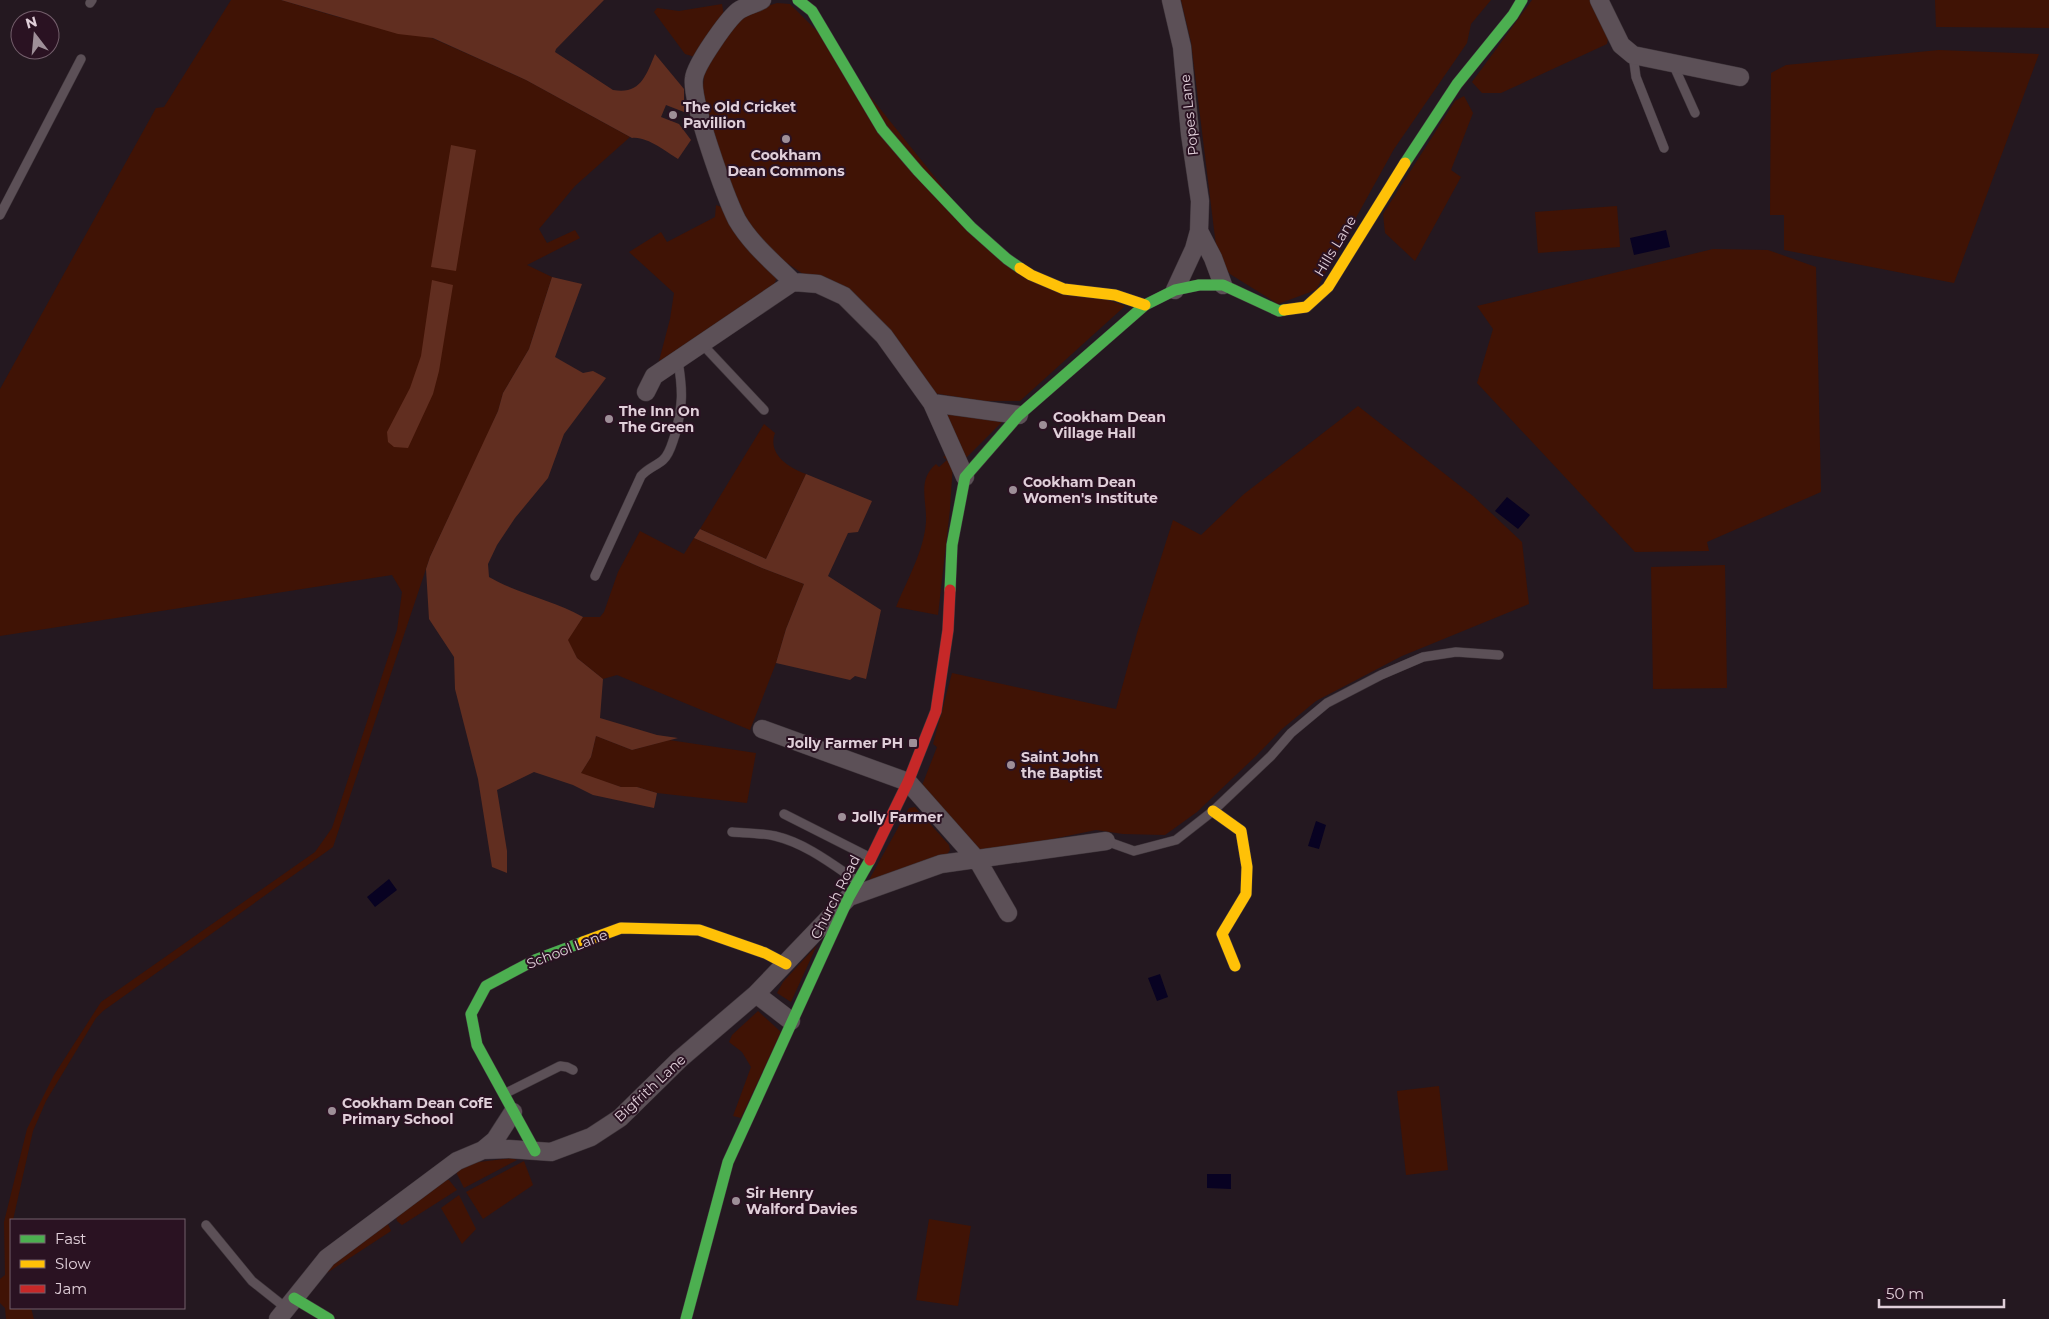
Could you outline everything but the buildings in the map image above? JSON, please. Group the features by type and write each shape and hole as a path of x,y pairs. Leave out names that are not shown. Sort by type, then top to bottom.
{"street":[{"path":"762,0 738,11 722,29 702,60 694,78 698,106 708,140 737,220 752,241 793,282"},
{"path":"798,0 812,11 882,129 918,171 971,227 1007,259 1031,275 1064,288 1115,295 1145,305"},
{"name":"Popes Lane","path":"1171,0 1182,47 1190,134 1200,201 1199,231 1194,249 1175,290"},
{"name":"Hills Lane","path":"965,477 1019,415 1145,305 1175,290 1199,285 1223,285 1279,311 1306,307 1328,287 1390,184 1457,84 1513,15 1522,0"},
{"path":"1599,0 1621,45 1633,55 1740,77"},
{"name":"Popes Lane","path":"1199,231 1213,258 1223,285"},
{"path":"646,392 654,376 793,282 818,284 844,296 884,336 932,403 965,477"},
{"path":"932,403 1019,415"},
{"name":"Church Road","path":"686,1319 728,1162 791,1020 801,1004 849,897 871,858 908,782 936,711 948,630 952,544 965,477"},
{"path":"762,729 908,782 978,860 1008,913"},
{"path":"1213,811 1241,831 1247,867 1246,894 1222,934 1235,966"},
{"path":"849,897 941,864 1106,841"},
{"name":"Bigfrith Lane","path":"286,1308 327,1258 457,1161 483,1150 509,1148 551,1152 591,1137 620,1118 680,1059 756,994 849,897"},
{"name":"School Lane","path":"535,1151 477,1045 471,1014 486,986 535,960 622,928 699,930 765,952 786,964"},
{"path":"756,994 791,1020"},
{"path":"483,1150 494,1140 513,1112"},
{"path":"286,1308 329,1319"}],"lane":[{"path":"1633,55 1636,77 1664,148"},
{"path":"0,215 81,59"},
{"path":"1673,64 1695,113"},
{"path":"702,344 764,410"},
{"path":"595,576 642,476 647,469 663,460 672,446 682,412 683,394 678,361"},
{"path":"1106,841 1134,851 1176,840 1213,811 1271,756 1291,733 1327,703 1381,675 1423,656 1456,652 1499,655"},
{"path":"784,814 871,858"},
{"path":"732,832 777,836 806,848 858,881"},
{"path":"503,1094 560,1066 573,1070"},
{"path":"206,1225 252,1281 286,1308"}],"shaded area":[{"path":"231,0 281,0 338,17 432,38 526,80 630,137 575,186 539,229 547,243 575,230 580,238 527,265 552,277 529,349 503,393 498,411 487,436 430,557 333,847 103,1011 96,1018 46,1101 33,1131 13,1219 10,1219 10,1309 31,1309 34,1319 6,1319 5,1308 0,1303 0,1279 5,1275 4,1222 27,1129 54,1075 101,1002 315,852 332,828 397,630 402,592 392,575 0,636 0,389 156,108 164,107"},
{"path":"281,0 604,0 555,52 613,90 622,91 630,90 641,82 655,54 684,89 684,112 666,105 661,117 679,124 691,140 678,159 644,139 632,138 526,80 433,38 398,34"},
{"path":"1181,0 1491,0 1471,24 1467,43 1394,149 1316,290 1278,304 1230,274 1221,263 1216,246 1191,42"},
{"path":"1532,0 1591,0 1609,33 1607,44 1501,93 1482,93 1472,82"},
{"path":"1935,0 2049,0 2049,28 1936,27"},
{"path":"777,3 790,4 821,35 1002,261 1125,306 1020,401 983,401 933,393 883,323 846,287 803,274 781,259 761,243 737,207 702,97 705,65 737,22 758,9"},
{"path":"722,4 724,16 695,57 685,54 654,12 657,8 679,11"},
{"path":"1939,50 2039,54 1954,283 1784,250 1784,215 1770,215 1771,73 1786,65"},
{"path":"1464,96 1473,113 1451,170 1461,177 1415,261 1385,233 1383,214 1455,101"},
{"path":"451,145 476,150 456,271 431,267"},
{"path":"716,205 724,208 777,277 774,285 705,334 659,361 670,319 674,293 629,252 661,232 667,242 715,217"},
{"path":"1617,206 1620,247 1538,253 1535,212"},
{"path":"1666,230 1670,247 1634,255 1630,238"},
{"path":"1713,249 1768,250 1816,267 1821,492 1707,542 1709,551 1635,552 1477,383 1493,329 1477,306"},
{"path":"552,277 582,284 555,357 583,373 593,371 606,378 564,434 548,478 515,518 497,545 488,564 489,577 583,617 568,640 577,658 603,679 600,718 657,735 678,738 632,750 596,736 591,757 581,773 621,787 637,787 657,793 654,808 593,795 573,785 534,772 497,790 507,851 507,873 492,867 478,779 455,689 454,657 429,619 426,569 498,411 503,393 529,349"},
{"path":"432,280 453,285 439,371 433,394 408,448 394,447 388,442 387,432 410,388 421,356"},
{"path":"1358,406 1473,496 1522,542 1529,604 1402,656 1316,701 1282,729 1197,812 1165,835 1123,834 1096,830 990,852 973,849 921,788 937,747 933,744 952,673 1116,709 1137,633 1173,520 1201,535 1244,494"},
{"path":"943,412 1003,421 965,459"},
{"path":"764,424 775,433 774,447 781,459 793,468 806,474 766,559 700,529"},
{"path":"951,451 953,463 950,509 938,615 896,607 919,555 925,533 924,491 927,477 930,470 936,464 939,467 947,460 943,457"},
{"path":"806,474 872,501 858,532 848,533 828,576 881,610 866,679 855,676 850,680 776,663 786,629 804,584 694,538 700,529 766,559"},
{"path":"1507,497 1530,515 1518,529 1495,511"},
{"path":"640,531 684,554 694,538 804,584 750,730 617,675 603,679 577,658 567,640 583,617 600,617 604,612 618,572"},
{"path":"1725,565 1727,688 1653,689 1651,567"},
{"path":"596,736 632,750 669,740 756,753 747,803 657,793 637,787 621,787 580,774 591,757"},
{"path":"915,807 949,845 950,850 946,856 873,884 869,880 909,808"},
{"path":"1316,821 1326,825 1319,849 1308,846"},
{"path":"389,879 397,890 375,907 367,897"},
{"path":"817,945 791,1002 777,993 783,982"},
{"path":"1160,974 1168,997 1157,1001 1148,978"},
{"path":"758,1011 781,1032 741,1118 733,1116 751,1067 742,1052 729,1042 732,1035"},
{"path":"1439,1086 1448,1170 1406,1175 1397,1091"},
{"path":"511,1158 517,1160 464,1188 456,1172 471,1163"},
{"path":"524,1161 533,1185 483,1219 466,1192"},
{"path":"1207,1174 1231,1174 1231,1189 1207,1188"},
{"path":"443,1180 449,1180 457,1190 402,1225 397,1221 395,1213"},
{"path":"459,1195 476,1229 462,1244 441,1208"},
{"path":"929,1219 971,1226 958,1306 916,1300"},
{"path":"382,1223 388,1224 391,1231 310,1284 317,1275"}],"traffic: fast":[{"path":"798,0 812,11 882,129 918,171 971,227 1020,268"},
{"path":"1405,163 1457,84 1513,15 1522,0"},
{"path":"950,590 952,545 965,477 1019,415 1145,305 1175,290 1199,285 1223,285 1279,311 1284,310"},
{"path":"686,1319 728,1162 849,897 870,860"},
{"path":"535,1151 477,1045 471,1014 486,986 535,960 583,942"},
{"path":"294,1298 329,1319"}],"traffic: slow":[{"path":"1284,310 1306,307 1328,287 1405,163"},
{"path":"1020,268 1031,275 1064,289 1115,295 1145,305"},
{"path":"1213,811 1241,831 1247,867 1246,894 1222,934 1235,966"},
{"path":"583,942 621,928 699,930 765,953 786,964"}],"traffic: jam":[{"path":"870,860 908,782 936,711 948,630 950,590"}],"place":[{"name":"The Old Cricket Pavillion","path":"673,115"},
{"name":"Cookham Dean Commons","path":"786,139"},
{"name":"The Inn On The Green","path":"609,419"},
{"name":"Cookham Dean Village Hall","path":"1043,425"},
{"name":"Cookham Dean Women's Institute","path":"1013,490"},
{"name":"Jolly Farmer PH","path":"913,743"},
{"name":"Saint John the Baptist","path":"1011,765"},
{"name":"Jolly Farmer","path":"842,817"},
{"name":"Cookham Dean CofE Primary School","path":"332,1111"},
{"name":"Sir Henry Walford Davies","path":"736,1201"}]}
